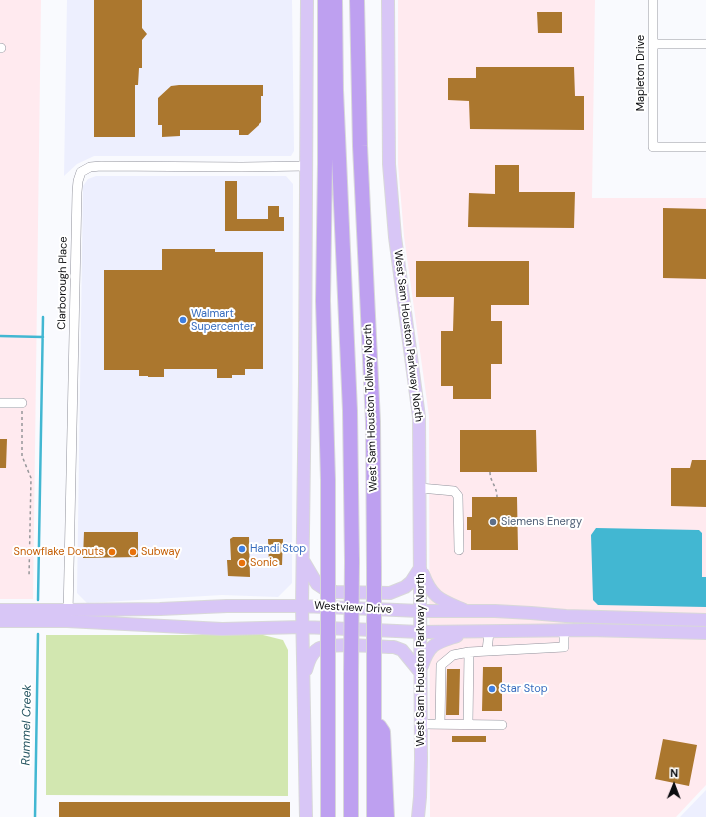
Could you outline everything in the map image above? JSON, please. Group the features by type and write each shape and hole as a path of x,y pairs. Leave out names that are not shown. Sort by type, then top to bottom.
{"highway":[{"path":"325,0 323,301 328,480 328,817"},
{"name":"West Sam Houston Tollway North","path":"335,0 336,90 350,411 352,561 351,817"},
{"name":"West Sam Houston Tollway North","path":"357,0 360,133 372,415 374,570 374,817"},
{"path":"374,718 383,732 387,817"}],"main road":[{"path":"306,817 302,606 304,562 307,0"},
{"name":"West Sam Houston Parkway North","path":"388,0 388,164 395,237 419,417 421,724 419,817"},
{"path":"304,562 316,584 335,592 390,592 405,587 411,582 420,567"},
{"path":"420,567 427,586 434,594 441,599 467,611"},
{"name":"Westview Drive","path":"0,621 160,609 227,606 302,606 706,620"},
{"name":"Westview Drive","path":"0,610 222,629 303,628 420,632 564,630 706,633"},
{"path":"564,630 566,616"},
{"path":"420,672 430,648 441,641 467,632"},
{"path":"304,673 316,650 321,647 333,646 394,647 402,650 420,672"}],"street":[{"name":"Mapleton Drive","path":"653,0 653,147 706,147"},
{"path":"653,44 706,44"},
{"name":"Clarborough Place","path":"68,616 77,192 81,172 90,167 101,166 307,166"},
{"path":"0,403 22,404"},
{"path":"420,488 454,491 458,496 459,550"},
{"path":"440,724 441,664 453,655 469,652 564,647 564,630"},
{"path":"487,651 490,632"},
{"path":"468,724 469,652"},
{"path":"421,724 502,725"}],"path":[{"path":"22,404 22,456 31,478 29,577"},
{"path":"490,472 490,477 497,490 497,497"}],"shaded area":[{"path":"0,0 41,0 33,599 0,599"},
{"path":"67,0 292,0 294,151 291,156 94,156 77,164 64,176"},
{"path":"398,0 595,0 592,198 706,198 706,785 676,817 430,817 429,416 404,236 398,164"},
{"path":"96,176 286,176 293,184 292,583 278,597 222,595 87,603 77,593 83,186 88,179"},
{"path":"706,790 706,817 680,817"}],"green space":[{"path":"46,635 263,635 283,640 288,650 288,796 46,795"}],"water":[{"path":"596,528 699,530 702,533 702,577 706,577 706,607 598,605 593,600 591,535"}],"building":[{"path":"94,0 142,0 142,28 147,34 142,40 142,68 139,68 138,85 135,85 135,137 94,137"},
{"path":"537,12 562,12 562,33 538,33"},
{"path":"476,67 574,67 575,96 584,96 584,130 470,129 469,101 448,100 448,78 476,78"},
{"path":"263,85 263,96 261,96 261,122 248,135 239,135 239,130 180,130 180,136 162,137 162,125 158,125 158,98 171,86"},
{"path":"495,165 519,165 519,192 575,192 574,228 468,227 469,193 495,194"},
{"path":"225,181 237,181 237,219 268,219 268,206 279,206 279,217 284,217 284,231 225,231"},
{"path":"663,208 706,209 706,279 663,278"},
{"name":"Walmart Supercenter","path":"162,249 215,249 215,252 263,252 263,369 245,369 245,375 232,375 232,378 217,378 217,369 164,369 164,377 139,376 139,370 104,370 104,270 162,270"},
{"path":"416,261 529,261 529,305 491,305 491,321 502,321 502,364 491,364 491,399 453,399 453,386 441,386 441,331 453,331 454,297 416,297"},
{"path":"460,430 536,430 537,472 460,472"},
{"path":"0,439 7,439 6,468 0,468"},
{"path":"692,460 706,460 706,507 671,506 671,468 690,468"},
{"path":"472,497 517,497 518,550 471,550 471,530 467,530 467,517 472,517"},
{"path":"84,532 138,532 138,557 83,558"},
{"path":"233,537 249,537 250,577 228,576 227,560 231,560 230,539"},
{"path":"268,539 283,539 282,565 269,565"},
{"name":"Star Stop","path":"483,667 502,667 502,711 482,711"},
{"path":"447,669 460,669 459,715 446,715"},
{"path":"452,736 486,736 486,742 452,742"},
{"path":"663,739 697,745 689,786 655,779"},
{"path":"59,802 290,802 290,817 59,817"}],"waterway":[{"path":"38,600 43,317"},
{"name":"Rummel Creek","path":"0,336 43,337"},
{"name":"Rummel Creek","path":"35,817 38,634"}],"place":[{"name":"Walmart Supercenter","path":"183,320"},
{"name":"Siemens Energy","path":"493,522"},
{"name":"Handi Stop","path":"242,549"},
{"name":"Snowflake Donuts","path":"112,552"},
{"name":"Subway","path":"133,552"},
{"name":"Sonic","path":"242,563"},
{"name":"Star Stop","path":"492,689"}]}
